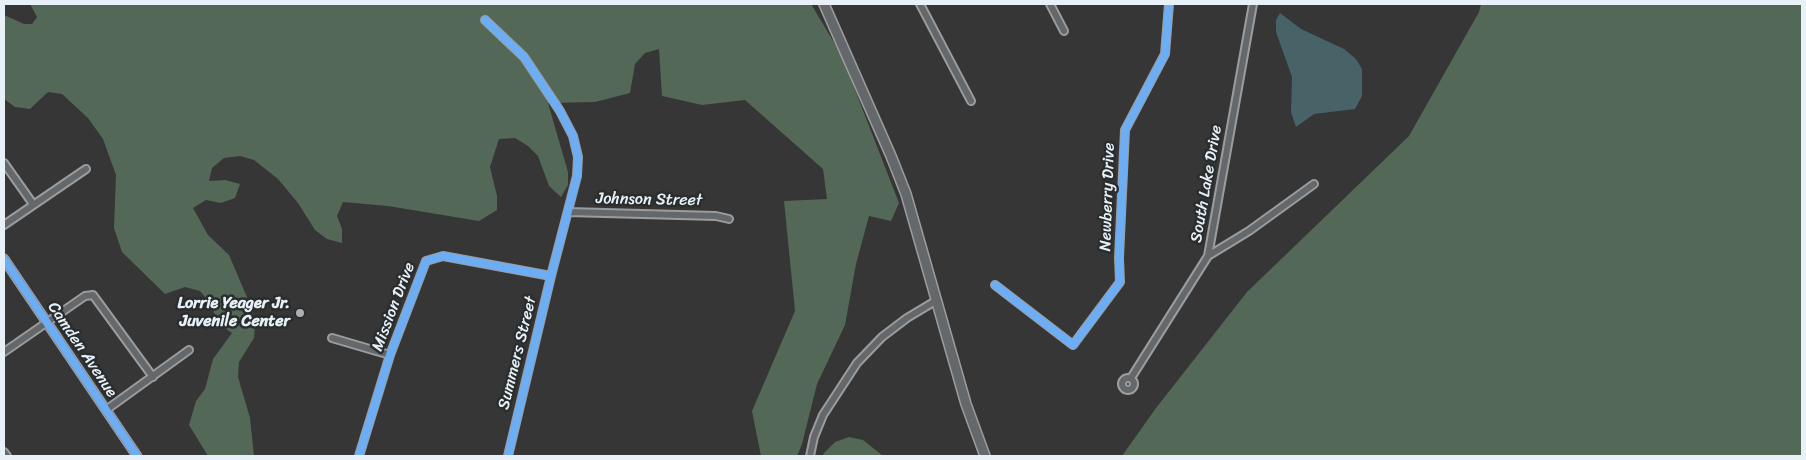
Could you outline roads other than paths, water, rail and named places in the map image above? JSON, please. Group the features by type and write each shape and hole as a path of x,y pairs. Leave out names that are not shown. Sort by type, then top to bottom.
{"main road":[{"path":"824,4 891,156 911,211 966,404 985,456"}],"street":[{"path":"920,4 972,101"},
{"path":"1050,4 1064,31"},
{"name":"Newberry Drive","path":"995,285 1073,345 1120,282 1119,258 1125,130 1165,54 1169,4"},
{"name":"South Lake Drive","path":"1131,378 1208,256 1253,4"},
{"name":"Summers Street","path":"485,20 524,57 560,111 573,136 578,157 577,176 508,456"},
{"path":"4,163 33,204"},
{"path":"4,225 86,169"},
{"path":"1208,256 1249,231 1314,184"},
{"name":"Johnson Street","path":"568,212 716,216 729,220"},
{"name":"Mission Drive","path":"359,456 390,355 426,261 443,256 551,276"},
{"name":"Camden Avenue","path":"4,259 137,456"},
{"path":"4,352 84,296 93,295 153,377"},
{"path":"810,456 814,437 824,414 857,363 882,337 907,318 937,300"},
{"path":"332,338 390,355"},
{"path":"106,410 189,350"},
{"path":"4,452 6,456"}],"water":[{"path":"1280,13 1301,29 1344,49 1356,59 1362,69 1362,96 1355,109 1314,114 1296,127 1291,112 1292,77 1276,32 1276,20"}],"place":[{"name":"Lorrie Yeager Jr. Juvenile Center","path":"300,313"}]}
